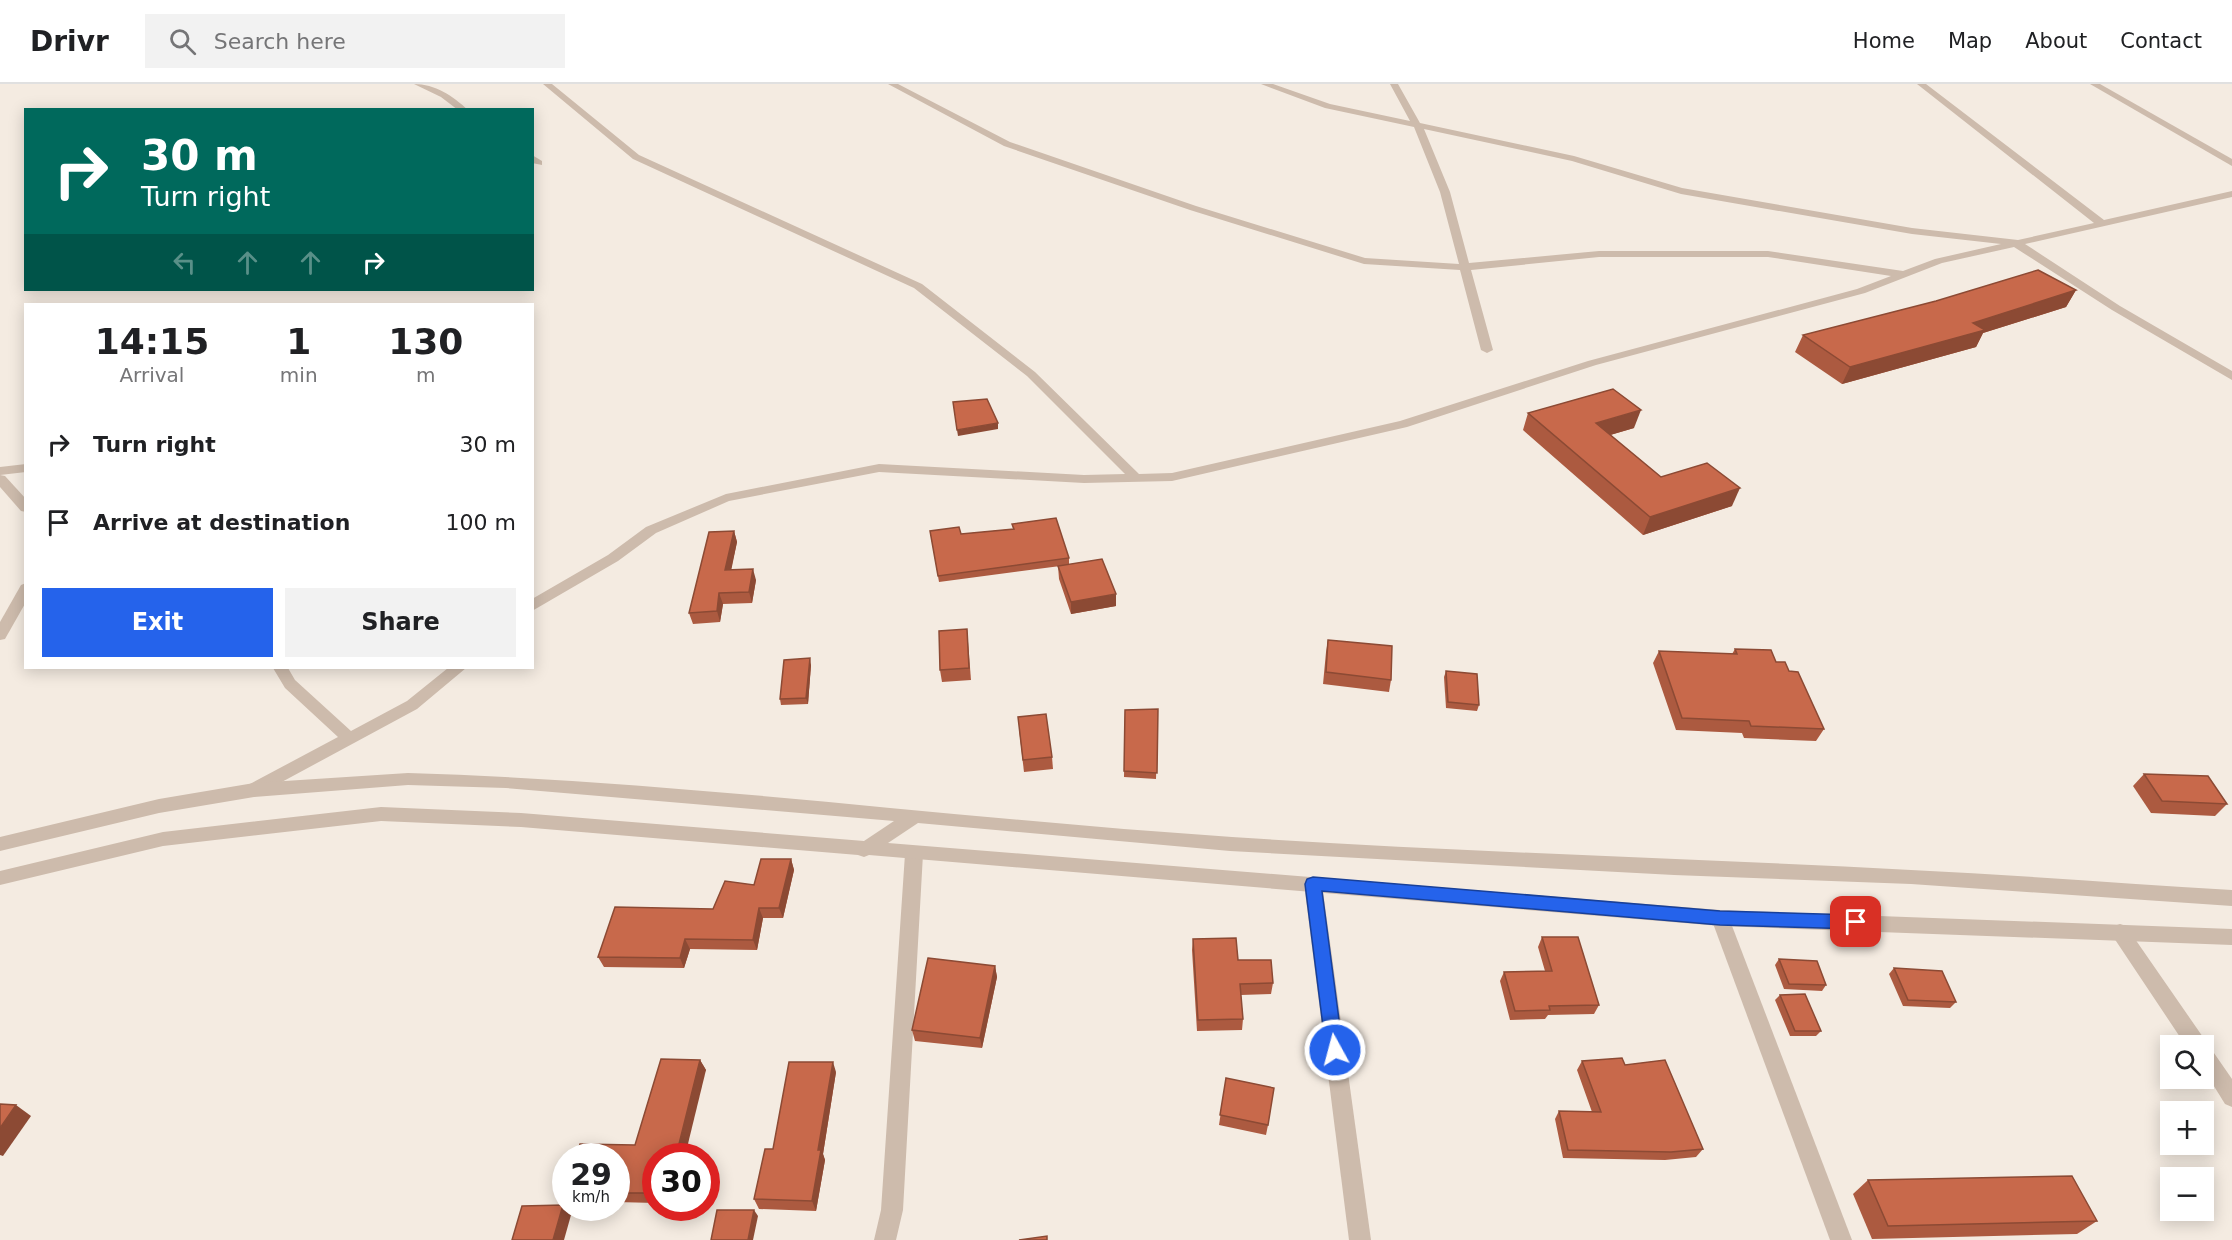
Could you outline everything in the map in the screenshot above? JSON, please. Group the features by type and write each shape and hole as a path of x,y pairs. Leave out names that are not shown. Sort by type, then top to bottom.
{"street":[{"path":"418,84 444,95 462,108"},
{"path":"547,84 636,157 918,286 1031,374 1136,478"},
{"path":"892,84 1007,144 1193,208 1364,261 1465,267 1599,254 1767,254 1904,275"},
{"path":"1265,84 1329,106 1574,159 1681,191 1912,231 2014,242 2116,308 2232,376"},
{"path":"1394,84 1417,126 1445,192 1486,350"},
{"path":"1921,84 2102,223"},
{"path":"2094,84 2232,163"},
{"path":"534,605 613,558 651,530 726,498 879,468 1084,479 1172,477 1403,424 1592,363 1850,294 1940,261 2014,242 2232,194"},
{"path":"0,471 24,468"},
{"path":"0,479 24,506"},
{"path":"0,635 24,592"},
{"path":"282,669 290,684 350,739"},
{"path":"254,790 412,705 457,669"},
{"path":"0,844 159,806 254,790 408,779 506,782 917,815 1230,844 1911,878 2232,898"},
{"path":"0,878 164,839 381,814 521,820 864,850 1720,918 2232,937"},
{"path":"864,850 917,815"},
{"path":"885,1240 892,1210 914,854"},
{"path":"1313,884 1360,1240"},
{"path":"1720,918 1841,1240"},
{"path":"2120,932 2190,1035"},
{"path":"2214,1069 2232,1097"}],"building":[{"path":"2038,270 2076,290 1973,323 1985,330 1850,367 1803,335 1936,301"},
{"path":"1613,389 1641,410 1596,423 1661,477 1707,463 1740,488 1650,517 1528,413"},
{"path":"987,399 998,423 957,430 953,402"},
{"path":"1056,518 1069,558 938,576 930,531 959,527 961,534 1014,529 1012,524"},
{"path":"734,531 725,570 753,569 749,592 719,593 717,611 689,613 709,532"},
{"path":"1102,559 1116,594 1071,602 1058,566"},
{"path":"967,629 969,668 940,670 939,631"},
{"path":"1328,640 1392,646 1391,680 1326,672"},
{"path":"1735,649 1771,650 1776,662 1785,662 1789,671 1798,672 1824,729 1751,726 1749,721 1682,718 1659,651 1737,654"},
{"path":"810,658 806,698 780,699 784,660"},
{"path":"1446,671 1477,674 1479,705 1448,702"},
{"path":"1158,709 1157,773 1124,771 1125,710"},
{"path":"1046,714 1052,757 1023,760 1018,717"},
{"path":"2144,774 2208,776 2227,804 2162,801"},
{"path":"761,859 791,859 779,908 759,908 753,940 685,939 680,958 598,957 615,907 713,909 725,881 754,885"},
{"path":"1542,937 1578,937 1599,1005 1549,1006 1550,1010 1515,1011 1504,972 1552,971"},
{"path":"1236,938 1238,960 1271,960 1273,983 1240,984 1243,1019 1198,1020 1193,939"},
{"path":"928,958 995,966 980,1038 912,1030"},
{"path":"1779,959 1817,961 1826,985 1789,984"},
{"path":"1894,968 1942,971 1956,1002 1908,1000"},
{"path":"1805,994 1821,1031 1795,1031 1780,995"},
{"path":"1622,1058 1625,1065 1665,1060 1703,1149 1671,1152 1568,1150 1559,1111 1601,1112 1582,1061"},
{"path":"661,1059 700,1060 679,1143 642,1143 642,1193 630,1193 630,1145 635,1145"},
{"path":"789,1062 833,1062 812,1201 754,1199 765,1149 773,1149"},
{"path":"1226,1078 1274,1088 1268,1125 1220,1115"},
{"path":"0,1104 16,1105 0,1128"},
{"path":"2072,1176 2097,1221 1888,1226 1868,1180"},
{"path":"552,1205 552,1221 558,1221 553,1240 512,1240 522,1206"},
{"path":"720,1210 754,1210 748,1240 711,1240 715,1221 720,1221"},
{"path":"1047,1236 1047,1240 1019,1240"}],"route":[{"path":"1335,1050 1313,884 1720,918 1856,922"}]}
